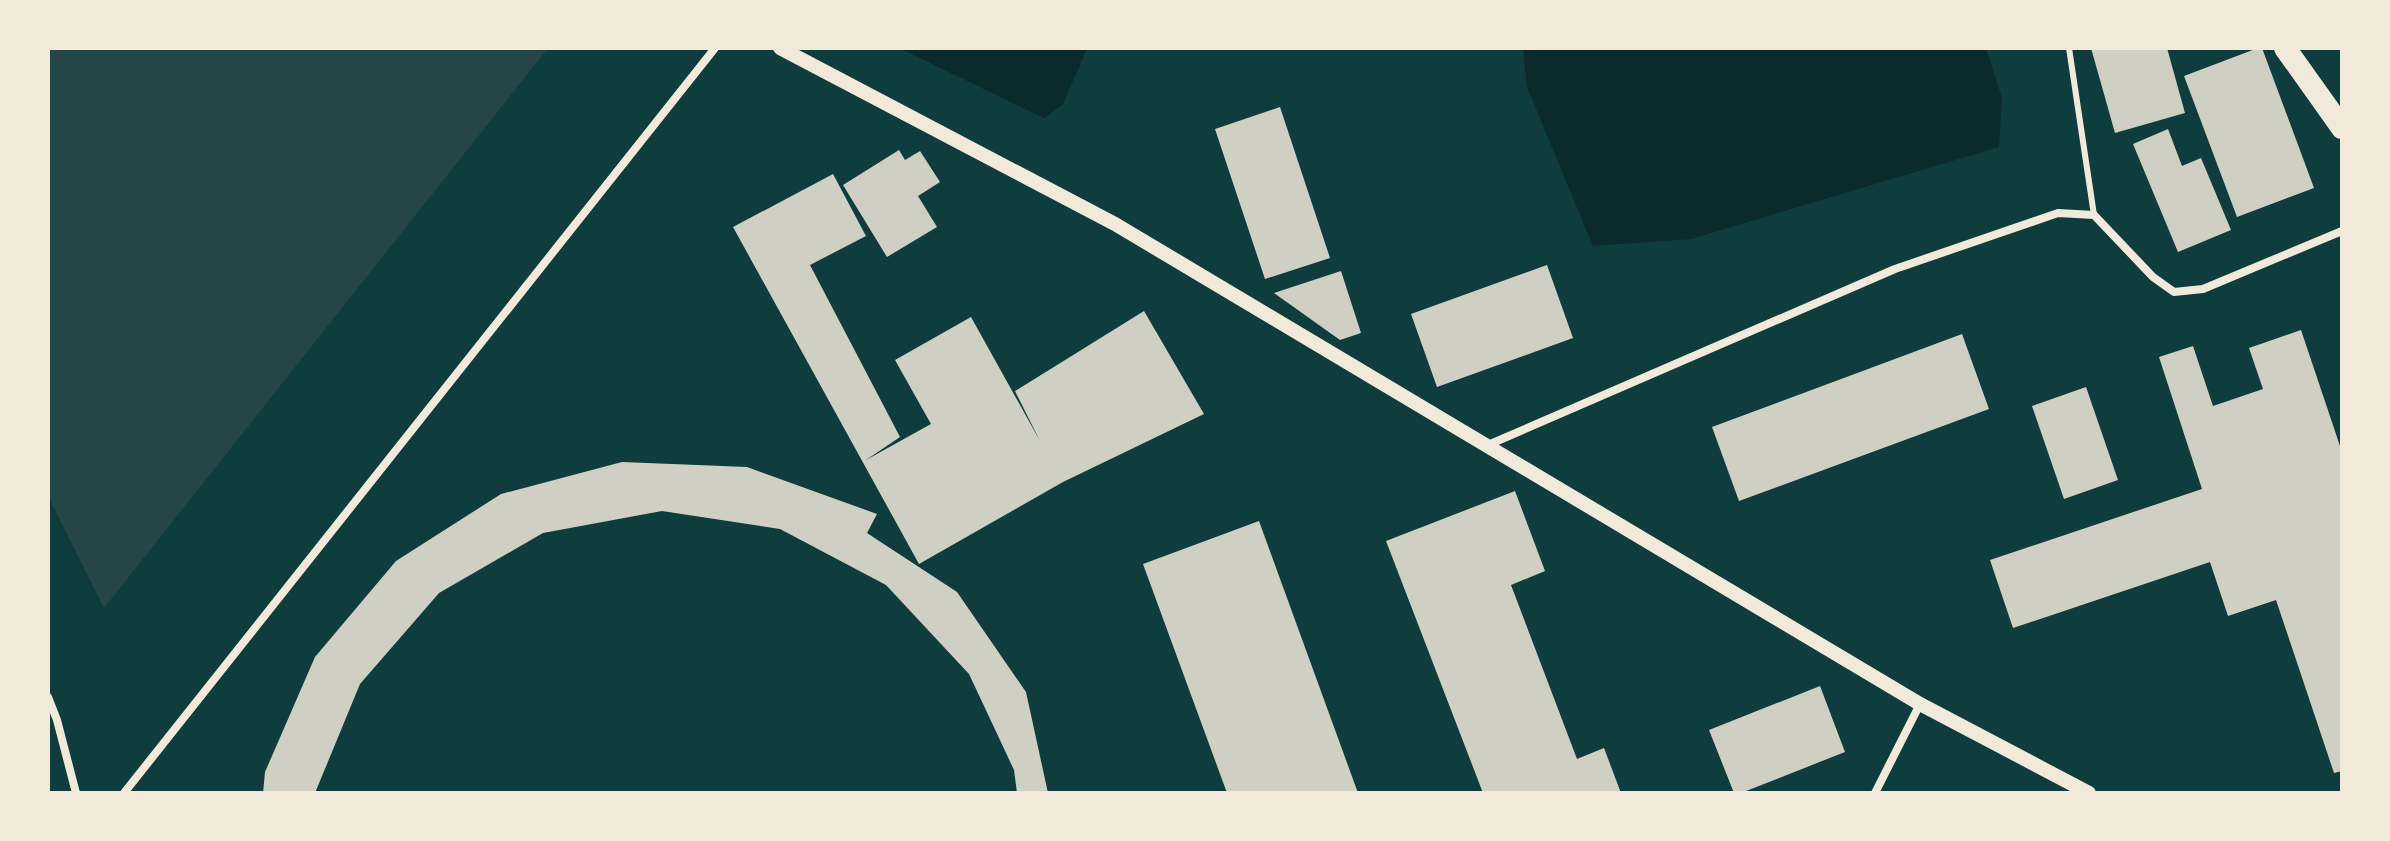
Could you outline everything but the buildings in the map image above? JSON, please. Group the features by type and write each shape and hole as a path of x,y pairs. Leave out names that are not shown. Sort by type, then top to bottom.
{"highway":[{"path":"2285,48 2342,128"}],"street":[{"path":"124,793 715,48"},
{"path":"780,48 1115,224 1920,704 2089,793"},
{"path":"1486,445 1895,269 2058,213 2094,215 2153,277 2174,292 2203,289 2342,231"},
{"path":"48,697 76,793"},
{"path":"1875,793 1920,704"}],"lane":[{"path":"2069,48 2094,215"}],"shaded area":[{"path":"48,48 548,48 104,608 48,496"},
{"path":"899,48 1087,48 1063,104 1044,118"},
{"path":"1523,48 1986,48 2002,98 1999,147 1691,239 1593,246 1527,87"}]}
